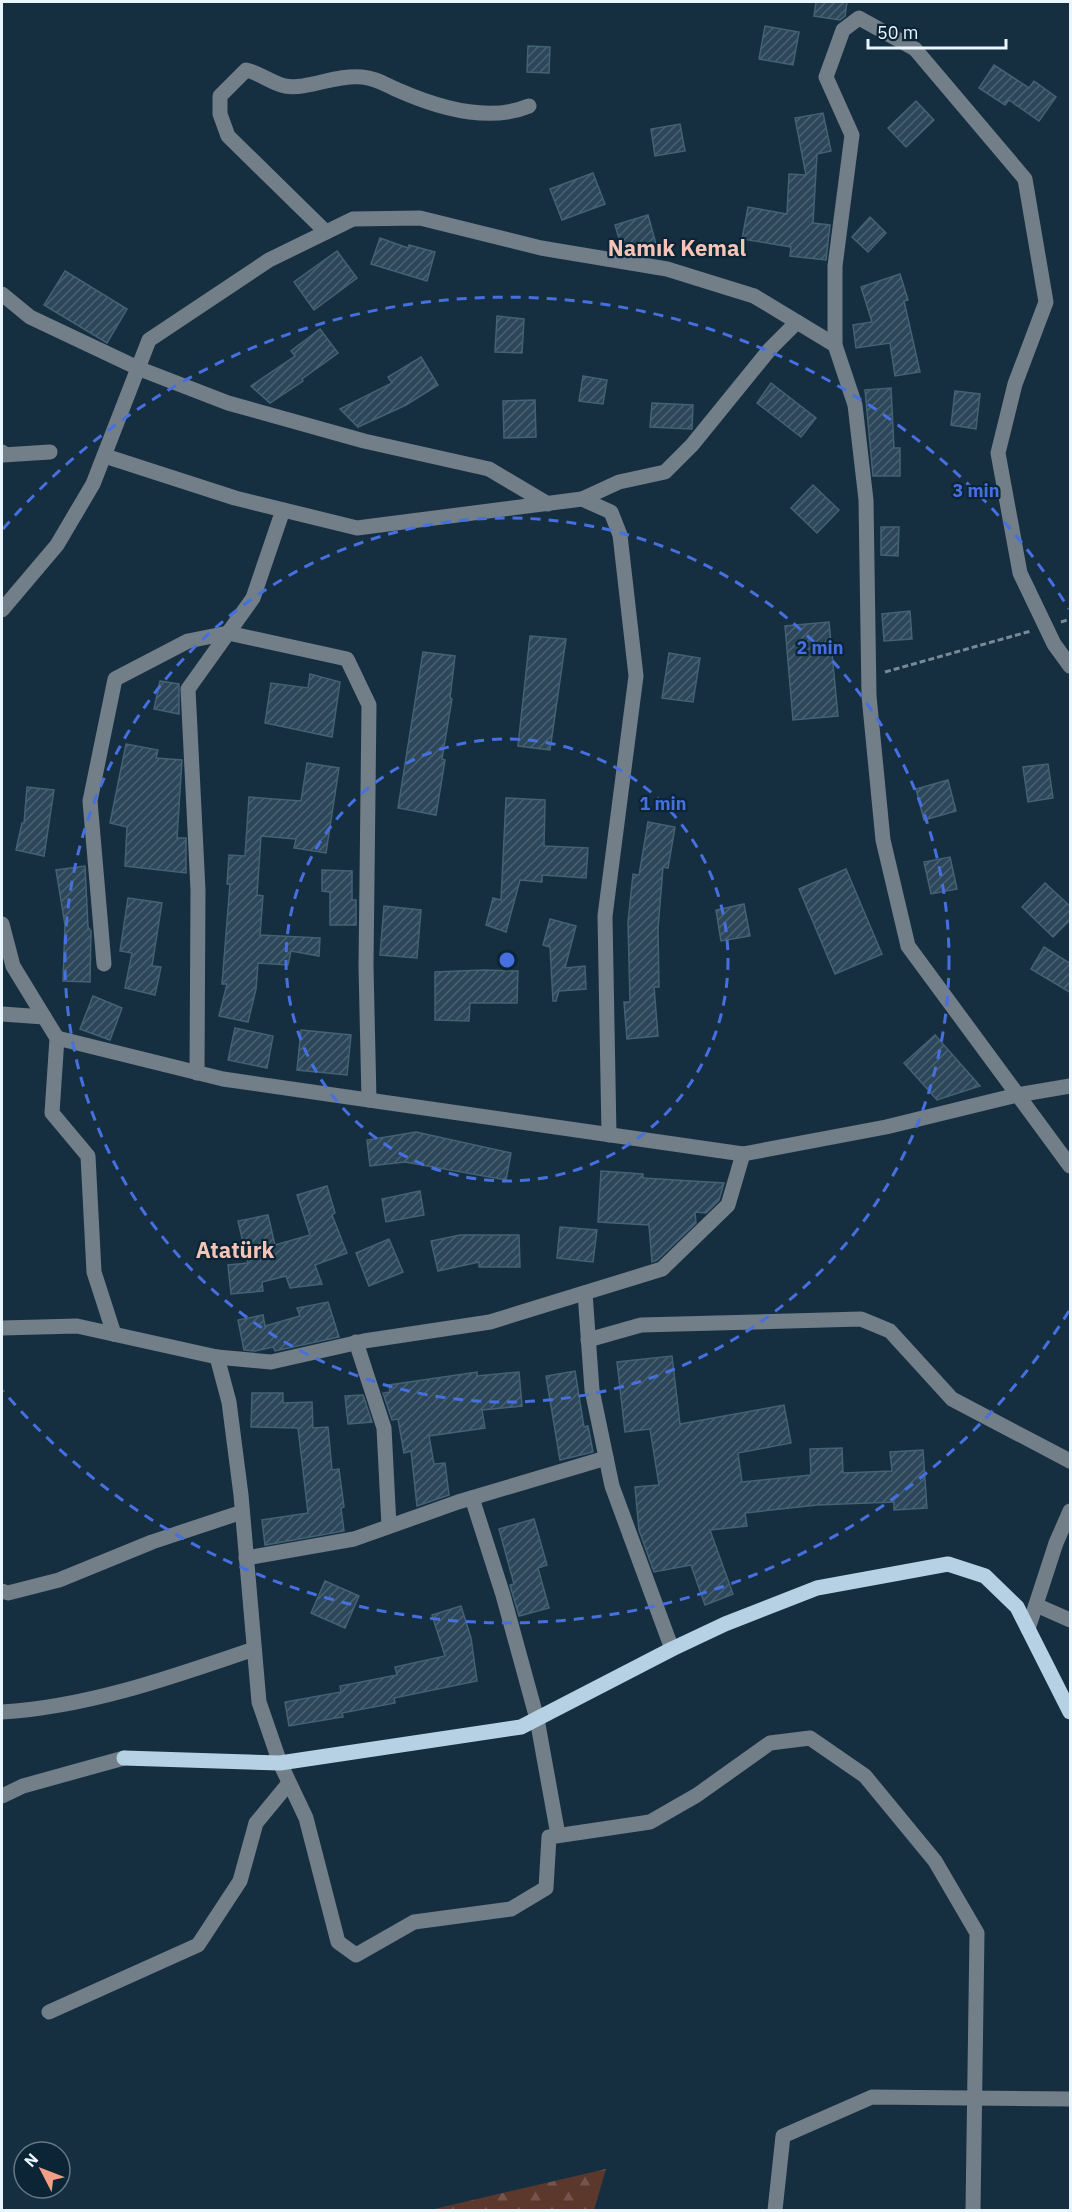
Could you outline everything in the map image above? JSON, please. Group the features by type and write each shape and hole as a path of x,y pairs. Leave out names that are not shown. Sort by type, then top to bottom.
{"main road":[{"path":"124,1758 280,1763 521,1727 725,1624 817,1588 948,1564 985,1576 1017,1607 1071,1712"}],"street":[{"path":"1071,666 1054,644 1020,573 998,453 1015,384 1047,302 1025,179 915,49 859,18 843,30 826,77 852,135 835,266 835,345 855,405 866,500 869,676 883,840 908,946 1071,1166"},
{"path":"326,232 228,136 220,114 220,96 246,70 258,72 284,86 334,77 377,79 399,91 463,112 505,113 529,106"},
{"path":"2,610 57,545 93,484 140,369 149,340 269,260 353,219 420,218 541,248 667,269 754,296 835,345"},
{"path":"2,294 30,317 140,369 228,403 364,441 489,469 549,504"},
{"path":"105,456 235,498 357,528 582,499 619,482 665,471 692,445 763,357 797,322"},
{"path":"2,452 3,455 50,452"},
{"path":"582,499 611,512 620,535 636,676 605,916 609,1135"},
{"path":"197,1073 198,890 188,689 253,598 283,510"},
{"path":"104,964 90,801 115,679 188,640 228,633 346,659 369,705 366,966 369,1100"},
{"path":"2,924 13,966 57,1038 52,1113 88,1156 93,1272 114,1334"},
{"path":"2,1014 44,1017"},
{"path":"57,1038 223,1079 742,1154 886,1127 1017,1095 1071,1086"},
{"path":"2,1328 77,1326 217,1357 271,1362 356,1342 490,1322 662,1269 728,1205 742,1154"},
{"path":"585,1293 592,1390 612,1486 672,1649"},
{"path":"588,1340 641,1325 861,1319 890,1331 952,1399 1071,1461"},
{"path":"356,1342 384,1428 389,1526"},
{"path":"217,1357 229,1402 242,1512 259,1702 280,1763 306,1818 338,1942 356,1955 414,1922 511,1909 546,1888 549,1837 650,1822 697,1795 770,1743 810,1738 865,1776 934,1861 977,1933 973,2211"},
{"path":"246,1558 354,1539 472,1498 606,1458"},
{"path":"472,1498 503,1595 537,1719 558,1835"},
{"path":"1028,1629 1056,1543 1071,1511"},
{"path":"2,1591 8,1593 58,1580 152,1542 242,1512"},
{"path":"1036,1605 1071,1620"},
{"path":"2,1712 24,1711 141,1687 254,1649"},
{"path":"2,1796 23,1786 124,1758"},
{"path":"49,2012 198,1945 240,1881 256,1823 289,1783"},
{"path":"775,2211 783,2136 872,2097 1071,2099"}],"path":[{"path":"1060,622 1071,619"},
{"path":"869,676 1038,629"}],"green space":[{"path":"606,2169 594,2210 430,2210"}],"building":[{"path":"816,2 847,2 845,16 840,20 814,16"},
{"path":"765,26 799,32 793,65 759,59"},
{"path":"528,46 550,47 549,73 527,72"},
{"path":"994,65 1029,88 1034,81 1056,97 1039,121 1009,100 1005,105 979,88"},
{"path":"916,101 934,120 906,147 888,128"},
{"path":"823,113 831,151 817,154 813,223 830,225 826,260 790,256 791,247 742,239 748,207 787,214 789,174 806,175 795,118"},
{"path":"680,124 685,151 655,156 651,129"},
{"path":"593,173 605,204 562,220 550,189"},
{"path":"648,215 656,244 623,252 615,225"},
{"path":"870,217 886,233 868,252 852,237"},
{"path":"380,238 408,248 409,245 435,252 427,281 371,264"},
{"path":"337,251 357,278 314,310 294,282"},
{"path":"65,271 127,309 107,343 44,305"},
{"path":"900,274 908,300 904,301 920,372 895,376 890,343 856,348 853,325 872,322 861,287"},
{"path":"497,316 524,319 522,353 495,352"},
{"path":"320,329 338,353 302,379 303,381 270,403 251,386 295,356 291,351"},
{"path":"421,357 438,385 406,405 358,427 340,409 392,383 388,377"},
{"path":"583,376 607,380 603,404 579,401"},
{"path":"771,383 816,418 801,437 757,403"},
{"path":"891,388 894,448 900,448 900,476 873,476 865,390"},
{"path":"955,391 980,394 976,429 951,425"},
{"path":"535,400 536,437 504,438 503,401"},
{"path":"652,403 693,405 692,429 650,427"},
{"path":"813,485 839,510 817,533 791,508"},
{"path":"881,527 899,527 898,556 881,555"},
{"path":"910,611 912,639 884,641 882,614"},
{"path":"829,622 838,716 793,720 785,626"},
{"path":"530,636 566,639 550,750 518,746"},
{"path":"423,652 455,656 450,698 452,699 442,759 445,760 436,815 398,808"},
{"path":"669,653 700,658 693,702 662,698"},
{"path":"310,674 340,682 332,737 265,723 271,683 308,688"},
{"path":"160,681 179,684 179,714 154,709"},
{"path":"126,744 158,750 156,758 182,760 177,838 186,838 186,873 125,866 127,827 110,823"},
{"path":"307,763 339,768 326,853 294,848 296,839 261,836 257,895 263,896 260,935 320,938 319,956 291,951 288,965 258,963 256,989 248,1022 219,1016 227,984 222,984 230,884 227,884 229,855 245,856 249,797 301,801"},
{"path":"1048,764 1053,798 1028,802 1023,767"},
{"path":"948,780 956,811 924,820 916,789"},
{"path":"27,787 54,790 44,856 16,850 22,823 24,823"},
{"path":"506,798 545,800 544,846 588,848 586,878 542,875 542,882 520,880 506,932 486,925 493,898 501,900"},
{"path":"648,822 675,827 668,868 663,867 658,929 659,987 654,987 658,1036 627,1039 624,1002 630,1002 628,922 633,874 639,875"},
{"path":"950,857 957,889 931,894 924,862"},
{"path":"85,866 88,927 91,931 90,982 63,981 65,925 56,870"},
{"path":"846,869 882,954 835,974 799,889"},
{"path":"322,870 352,871 352,900 356,900 356,925 330,925 330,892 322,891"},
{"path":"1045,883 1071,907 1071,919 1053,937 1022,907"},
{"path":"128,898 162,903 152,966 161,967 155,995 125,988 132,953 120,951"},
{"path":"744,904 750,936 721,941 716,910"},
{"path":"384,906 421,910 417,958 380,955"},
{"path":"550,919 576,926 565,968 585,966 586,989 559,991 556,1001 553,1001 550,947 543,945"},
{"path":"1044,947 1071,964 1071,993 1031,969"},
{"path":"518,971 517,1003 470,1003 469,1021 435,1020 435,972"},
{"path":"93,996 122,1008 110,1040 80,1029"},
{"path":"235,1028 273,1036 267,1068 228,1060"},
{"path":"301,1030 351,1035 347,1075 297,1070"},
{"path":"935,1035 980,1086 937,1100 904,1063"},
{"path":"416,1132 511,1153 506,1180 405,1162 370,1166 367,1140"},
{"path":"601,1171 643,1174 643,1178 724,1183 719,1200 706,1213 695,1212 696,1223 657,1260 652,1262 649,1225 598,1222"},
{"path":"327,1186 335,1213 332,1215 347,1253 315,1265 322,1284 290,1288 286,1276 262,1282 263,1291 231,1294 228,1265 248,1263 238,1221 268,1215 275,1245 310,1235 297,1195"},
{"path":"420,1191 424,1215 386,1222 382,1199"},
{"path":"560,1227 597,1230 593,1262 557,1258"},
{"path":"460,1235 519,1235 520,1267 479,1267 479,1262 438,1271 431,1241"},
{"path":"389,1239 403,1272 369,1286 356,1253"},
{"path":"328,1302 339,1337 275,1351 273,1347 255,1351 244,1350 238,1320 263,1315 265,1326 300,1316 297,1308"},
{"path":"672,1356 680,1424 784,1405 791,1443 738,1453 742,1482 811,1475 810,1449 842,1448 843,1473 892,1471 890,1452 923,1450 927,1508 894,1510 894,1502 817,1505 745,1513 747,1526 710,1530 733,1594 705,1605 691,1565 654,1572 639,1530 635,1487 659,1485 650,1429 625,1432 617,1362"},
{"path":"575,1371 584,1427 588,1426 593,1452 560,1460 546,1376"},
{"path":"477,1372 477,1376 519,1372 522,1406 482,1410 485,1428 429,1436 434,1464 445,1463 449,1495 417,1506 411,1451 404,1453 398,1419 392,1420 383,1393 390,1392 389,1385"},
{"path":"252,1393 283,1393 283,1403 312,1402 313,1428 328,1427 332,1470 339,1469 344,1507 341,1508 344,1531 265,1545 262,1520 308,1513 298,1428 251,1427"},
{"path":"363,1395 372,1422 348,1424 345,1396"},
{"path":"534,1519 547,1565 538,1568 549,1608 519,1616 510,1585 514,1584 499,1529"},
{"path":"325,1581 359,1596 345,1628 311,1613"},
{"path":"461,1606 471,1638 477,1681 394,1698 395,1703 342,1713 343,1717 289,1726 285,1702 341,1692 340,1686 397,1675 395,1667 445,1656 432,1615"}],"district":[{"name":"Namık Kemal","path":"677,248"},
{"name":"Atatürk","path":"235,1250"}]}
